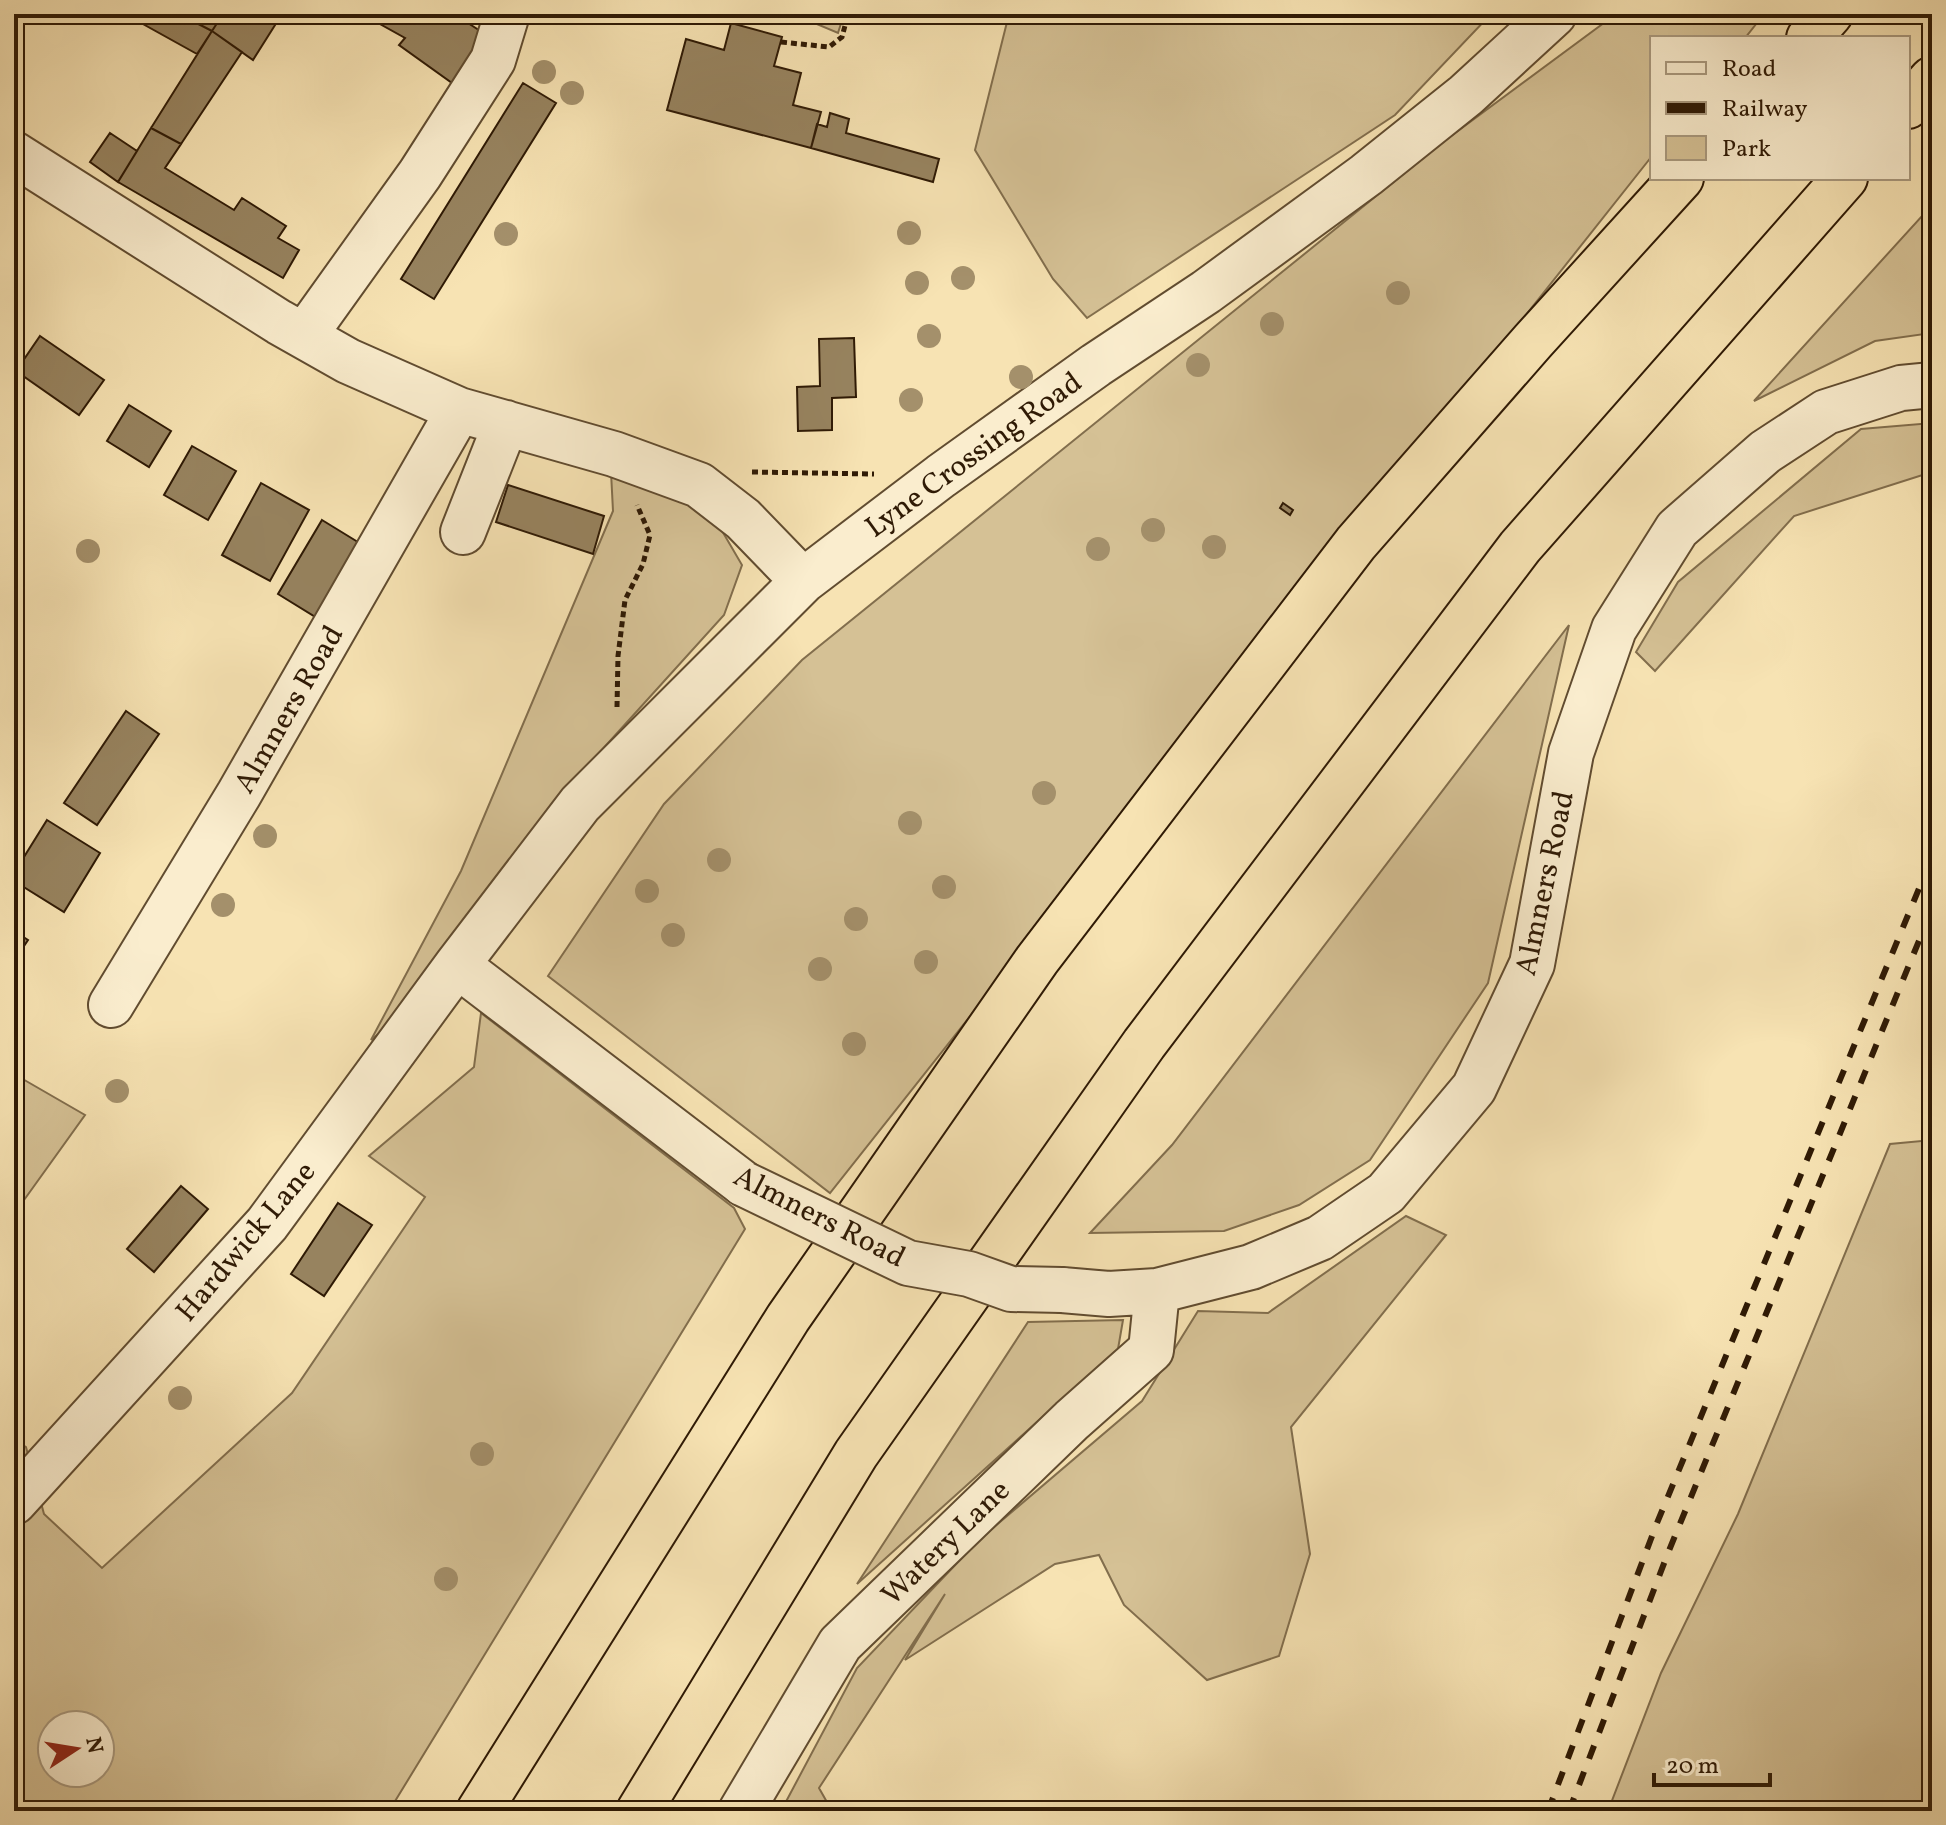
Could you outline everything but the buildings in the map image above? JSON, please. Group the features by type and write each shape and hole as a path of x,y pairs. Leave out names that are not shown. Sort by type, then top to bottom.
{"highway":[{"path":"1811,36 1830,14"},
{"path":"1910,104 1932,79"},
{"path":"479,1811 788,1318 1037,960 1356,543 1679,180"},
{"path":"639,1811 856,1454 1144,1044 1520,547 1843,180"}],"street":[{"path":"304,336 420,174 493,60 507,14"},
{"name":"Lyne Crossing Road","path":"457,965 580,804 803,581 941,476 1096,365 1206,292 1366,175 1466,95 1554,14"},
{"path":"14,154 348,361 459,410 614,454 699,485 743,519 803,581"},
{"name":"Almners Road","path":"457,965 744,1184 908,1263 969,1274 1011,1289 1109,1294 1157,1291 1251,1267 1320,1238 1386,1193 1474,1088 1532,964 1571,753 1614,629 1677,529 1765,452 1826,412 1901,388 1932,385"},
{"name":"Almners Road","path":"111,1005 239,794 459,410"},
{"path":"463,532 506,423"},
{"name":"Hardwick Lane","path":"14,1502 267,1224 457,965"},
{"name":"Watery Lane","path":"741,1811 840,1644 1072,1420 1151,1350 1157,1291"}],"path":[{"path":"781,42 829,47 842,37 848,14"},
{"path":"611,720 618,706 618,656 625,600 643,564 650,535 635,500 611,472 614,454"},
{"path":"699,485 709,471 879,474"}],"green space":[{"path":"793,14 844,14 838,33"},
{"path":"1009,14 1491,14 1395,115 1087,318 1053,279 975,150"},
{"path":"1616,14 1764,14 1747,36 1650,36 1650,159 830,1193 548,976 664,804 802,660 1443,142"},
{"path":"1932,205 1932,333 1875,341 1754,401"},
{"path":"1932,423 1932,472 1794,516 1655,671 1636,652 1678,582 1861,429"},
{"path":"611,472 673,493 718,524 742,565 724,615 591,762 415,1004 371,1040 461,871 613,511"},
{"path":"1569,625 1488,983 1370,1160 1299,1205 1224,1231 1090,1233 1172,1145"},
{"path":"481,1013 734,1208 745,1229 389,1811 14,1811 14,1439 26,1447 44,1514 102,1568 292,1393 425,1197 369,1156 474,1067"},
{"path":"14,1074 85,1115 14,1214"},
{"path":"1932,1140 1932,1811 1608,1811 1661,1673 1738,1514 1890,1144"},
{"path":"1406,1216 1446,1235 1291,1427 1310,1554 1279,1656 1207,1680 1124,1605 1099,1555 1055,1564 905,1660 945,1594 819,1788 832,1811 781,1811 857,1668 980,1539 1142,1401 1198,1311 1268,1313"},
{"path":"1123,1320 1118,1349 857,1584 1028,1322"}],"railway":[{"path":"1548,1811 1657,1523 1932,857"},
{"path":"1569,1811 1668,1553 1932,909"}]}
